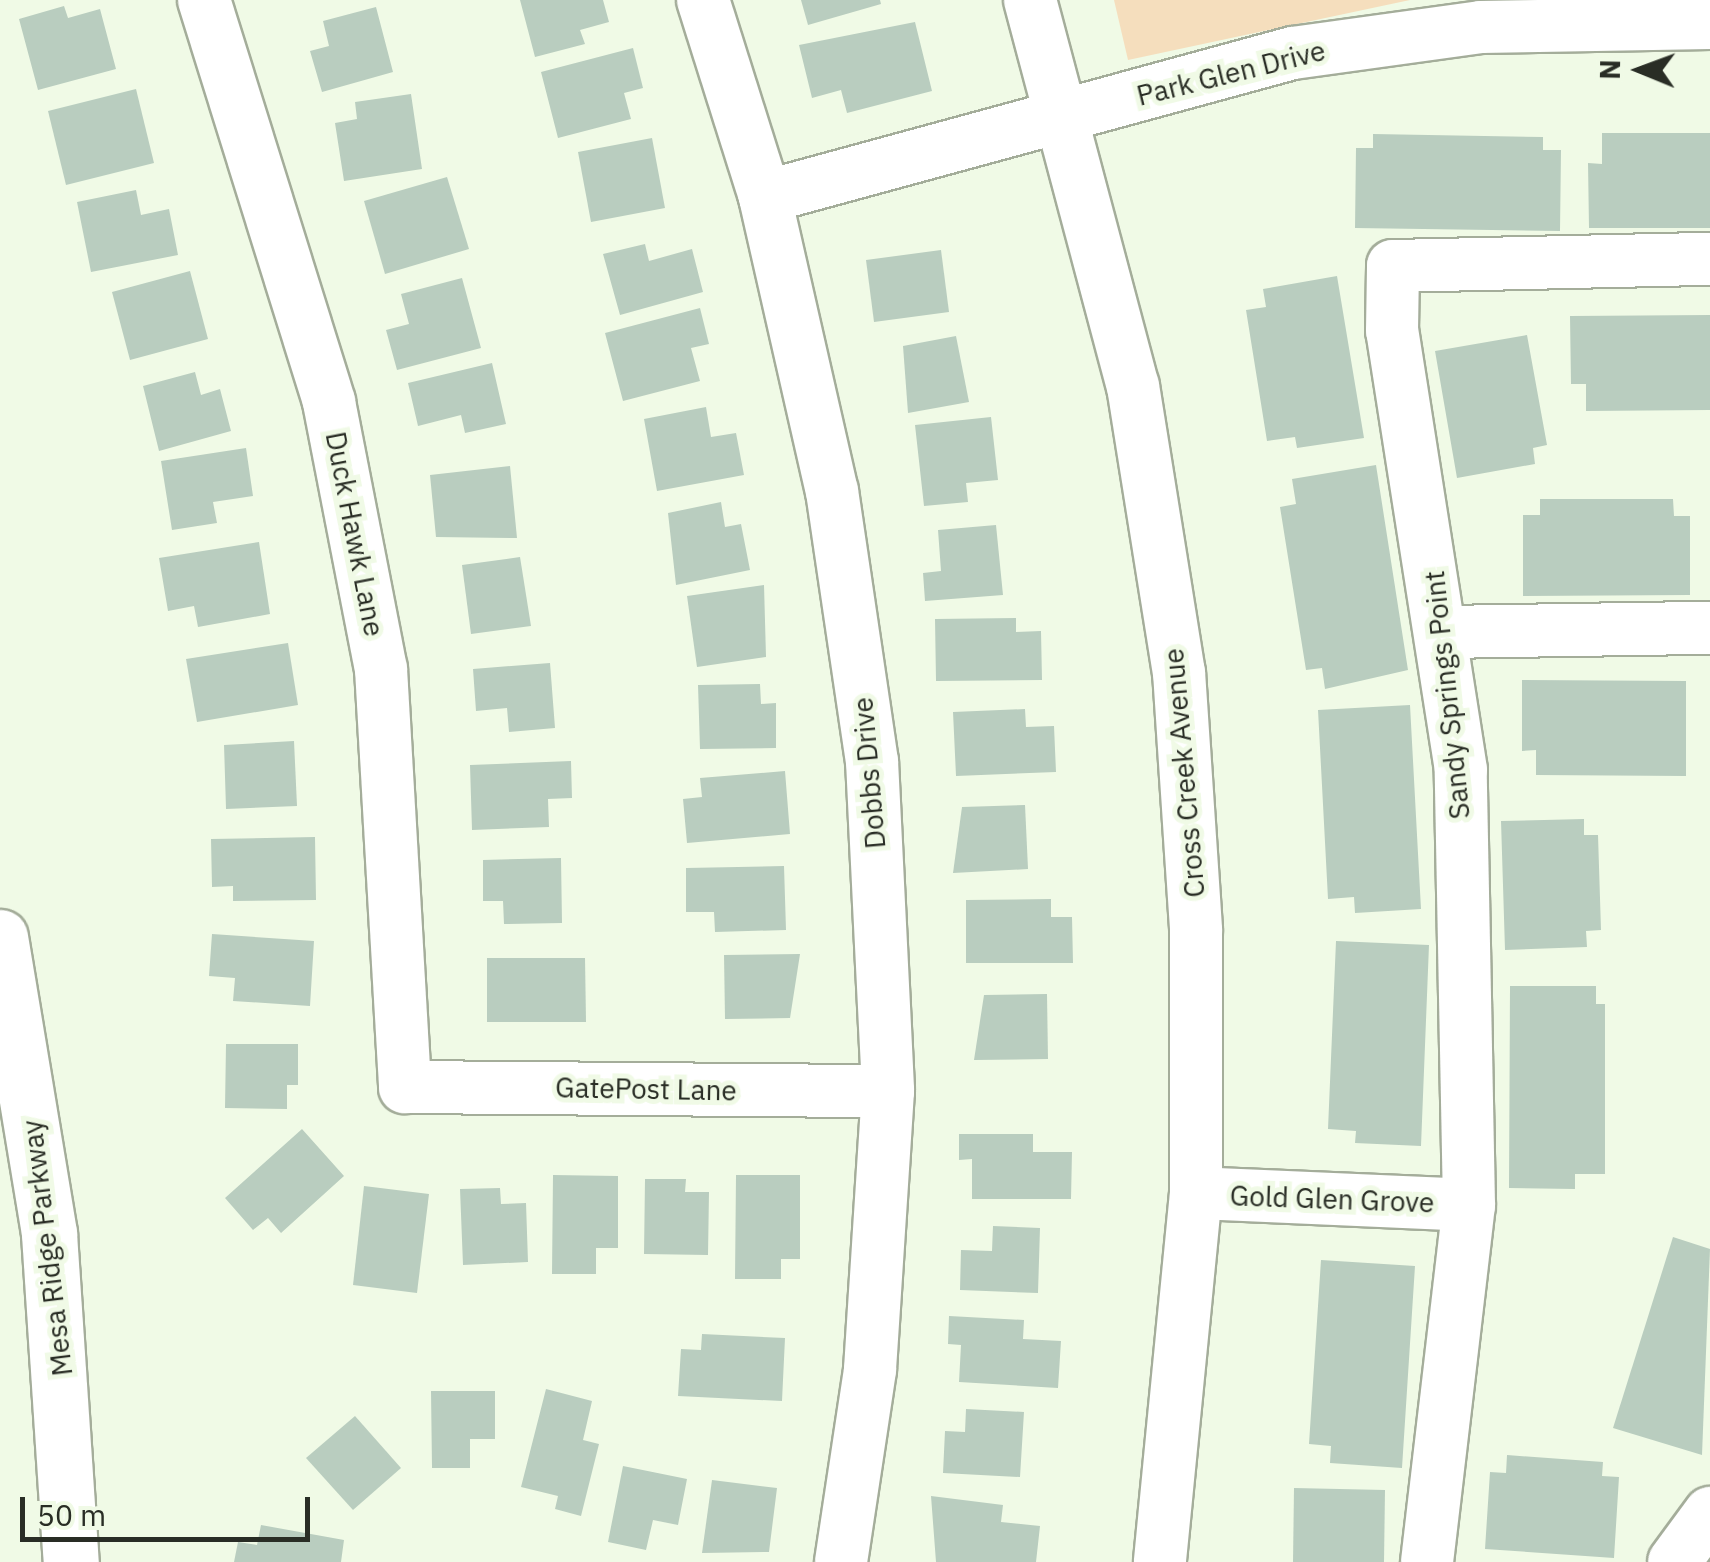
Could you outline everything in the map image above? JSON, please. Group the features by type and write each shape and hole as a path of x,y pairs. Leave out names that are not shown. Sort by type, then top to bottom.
{"highway":[{"name":"Mesa Ridge Parkway","path":"0,937 49,1234 71,1562"}],"street":[{"name":"Duck Hawk Lane","path":"204,0 330,402 378,650 405,1087"},
{"name":"Dobbs Drive","path":"703,0 764,197 832,491 872,760 888,1091 870,1370 840,1562"},
{"name":"Cross Creek Avenue","path":"1030,0 1067,115 1133,386 1179,672 1196,931 1196,1193 1160,1562"},
{"name":"Park Glen Drive","path":"764,197 1311,51 1481,28 1710,23"},
{"name":"Sandy Springs Point","path":"1427,1562 1468,1205 1461,770 1392,331 1393,266 1710,259"},
{"path":"1442,632 1710,628"},
{"name":"GatePost Lane","path":"405,1087 888,1091"},
{"name":"Gold Glen Grove","path":"1196,1193 1468,1205"},
{"path":"1674,1562 1710,1514"}],"shaded area":[{"path":"1114,0 1410,0 1128,60"}],"building":[{"path":"520,0 603,0 609,22 580,30 585,44 535,57"},
{"path":"801,0 880,0 881,4 808,25"},
{"path":"64,6 68,18 100,9 116,69 38,90 19,19"},
{"path":"376,7 393,72 322,92 310,51 329,46 323,21"},
{"path":"915,22 932,91 847,113 841,90 812,98 799,45"},
{"path":"633,48 643,88 624,93 631,119 558,138 541,72"},
{"path":"136,89 154,163 66,185 48,111"},
{"path":"411,94 422,169 344,181 335,123 357,119 355,102"},
{"path":"1602,133 1710,133 1710,228 1589,228 1588,163 1602,164"},
{"path":"1373,134 1543,137 1543,150 1561,150 1560,231 1355,228 1356,148 1373,148"},
{"path":"652,138 665,208 591,222 578,152"},
{"path":"447,177 469,249 385,274 364,201"},
{"path":"136,190 141,215 169,209 178,255 91,272 77,202"},
{"path":"645,244 649,261 692,249 703,292 620,315 603,254"},
{"path":"941,250 949,312 874,322 866,260"},
{"path":"190,271 208,339 130,360 112,292"},
{"path":"1337,276 1364,438 1297,448 1295,437 1267,441 1246,310 1266,307 1263,289"},
{"path":"462,278 481,348 397,370 386,330 409,324 401,294"},
{"path":"700,308 709,344 691,348 700,381 623,401 605,333"},
{"path":"1710,315 1710,410 1586,411 1586,384 1571,384 1570,316"},
{"path":"1527,335 1547,445 1533,448 1535,464 1457,478 1435,351"},
{"path":"956,336 969,402 908,413 903,346"},
{"path":"492,363 506,424 465,433 461,415 418,426 408,383"},
{"path":"195,372 201,395 220,389 231,431 159,451 143,386"},
{"path":"706,407 711,437 736,433 744,475 657,491 644,419"},
{"path":"991,417 998,480 966,483 968,502 924,506 915,425"},
{"path":"246,448 253,496 213,502 217,523 172,530 161,461"},
{"path":"1376,465 1408,670 1325,689 1322,668 1306,670 1280,507 1296,504 1292,479"},
{"path":"510,466 517,538 436,537 430,475"},
{"path":"1540,499 1673,499 1674,516 1690,516 1690,595 1523,596 1523,515 1540,515"},
{"path":"721,502 725,527 741,524 750,570 676,585 668,513"},
{"path":"996,525 1003,595 925,601 923,573 941,571 938,530"},
{"path":"259,542 270,614 198,627 194,606 168,611 159,558"},
{"path":"520,557 531,626 471,634 462,565"},
{"path":"764,585 766,657 697,667 687,596"},
{"path":"1016,618 1016,632 1041,631 1042,680 936,681 935,619"},
{"path":"288,643 298,705 197,722 186,659"},
{"path":"550,663 555,728 509,732 507,708 476,711 473,669"},
{"path":"1522,680 1686,681 1686,776 1536,775 1536,750 1522,751"},
{"path":"760,684 761,704 776,703 776,748 700,749 698,685"},
{"path":"1410,705 1421,909 1355,913 1354,897 1328,899 1318,710"},
{"path":"1025,709 1026,727 1054,726 1056,772 956,776 953,712"},
{"path":"294,741 297,806 226,809 224,745"},
{"path":"571,761 572,798 548,799 549,827 472,830 470,765"},
{"path":"785,771 790,834 687,843 683,799 702,797 700,778"},
{"path":"1025,805 1028,869 953,873 962,807"},
{"path":"1584,819 1584,835 1598,835 1601,930 1586,931 1587,947 1505,950 1501,821"},
{"path":"315,837 316,900 233,901 233,886 212,887 211,839"},
{"path":"561,858 562,923 504,924 503,901 483,901 483,860"},
{"path":"784,866 786,930 715,932 714,912 686,912 686,868"},
{"path":"1051,899 1051,917 1072,917 1073,963 966,963 966,900"},
{"path":"212,934 314,941 310,1006 233,1001 235,978 209,976"},
{"path":"1336,941 1429,945 1421,1146 1355,1143 1356,1131 1328,1129"},
{"path":"800,954 790,1018 725,1019 724,955"},
{"path":"487,958 585,958 586,1022 487,1022"},
{"path":"1510,986 1596,986 1596,1004 1605,1004 1605,1174 1575,1174 1575,1189 1509,1188"},
{"path":"1047,994 1048,1059 974,1060 984,995"},
{"path":"226,1044 298,1044 298,1085 287,1085 287,1109 225,1108"},
{"path":"302,1129 344,1176 281,1233 268,1218 253,1230 225,1198"},
{"path":"959,1134 1033,1134 1033,1152 1072,1152 1071,1199 972,1199 972,1159 959,1160"},
{"path":"553,1175 618,1176 618,1248 596,1248 596,1274 552,1274"},
{"path":"736,1175 800,1175 800,1259 781,1259 781,1279 735,1279"},
{"path":"645,1179 686,1179 685,1192 709,1192 708,1255 644,1254"},
{"path":"364,1186 429,1194 417,1293 353,1285"},
{"path":"500,1188 501,1204 526,1203 528,1262 463,1265 460,1189"},
{"path":"993,1226 1040,1228 1038,1293 960,1290 961,1250 992,1251"},
{"path":"1673,1237 1710,1249 1702,1455 1613,1428"},
{"path":"1321,1260 1415,1266 1402,1468 1330,1463 1331,1446 1309,1444"},
{"path":"949,1316 1024,1320 1023,1339 1061,1341 1058,1388 959,1382 961,1345 948,1344"},
{"path":"702,1334 785,1338 782,1401 678,1396 681,1349 701,1350"},
{"path":"546,1389 592,1401 583,1440 599,1444 581,1516 555,1509 558,1496 521,1487"},
{"path":"431,1391 495,1391 495,1439 470,1439 470,1468 432,1468"},
{"path":"966,1409 1024,1412 1020,1477 943,1473 945,1431 965,1432"},
{"path":"355,1416 401,1468 353,1510 306,1458"},
{"path":"1507,1455 1603,1462 1602,1476 1619,1477 1614,1558 1485,1549 1490,1472 1506,1473"},
{"path":"623,1466 687,1479 678,1525 653,1520 646,1550 608,1542"},
{"path":"712,1480 777,1488 769,1552 702,1553"},
{"path":"1294,1488 1385,1490 1384,1562 1293,1562"},
{"path":"931,1496 1003,1505 1001,1522 1040,1526 1036,1562 936,1562"},
{"path":"261,1525 344,1540 341,1562 234,1562 238,1542 257,1545"}]}
